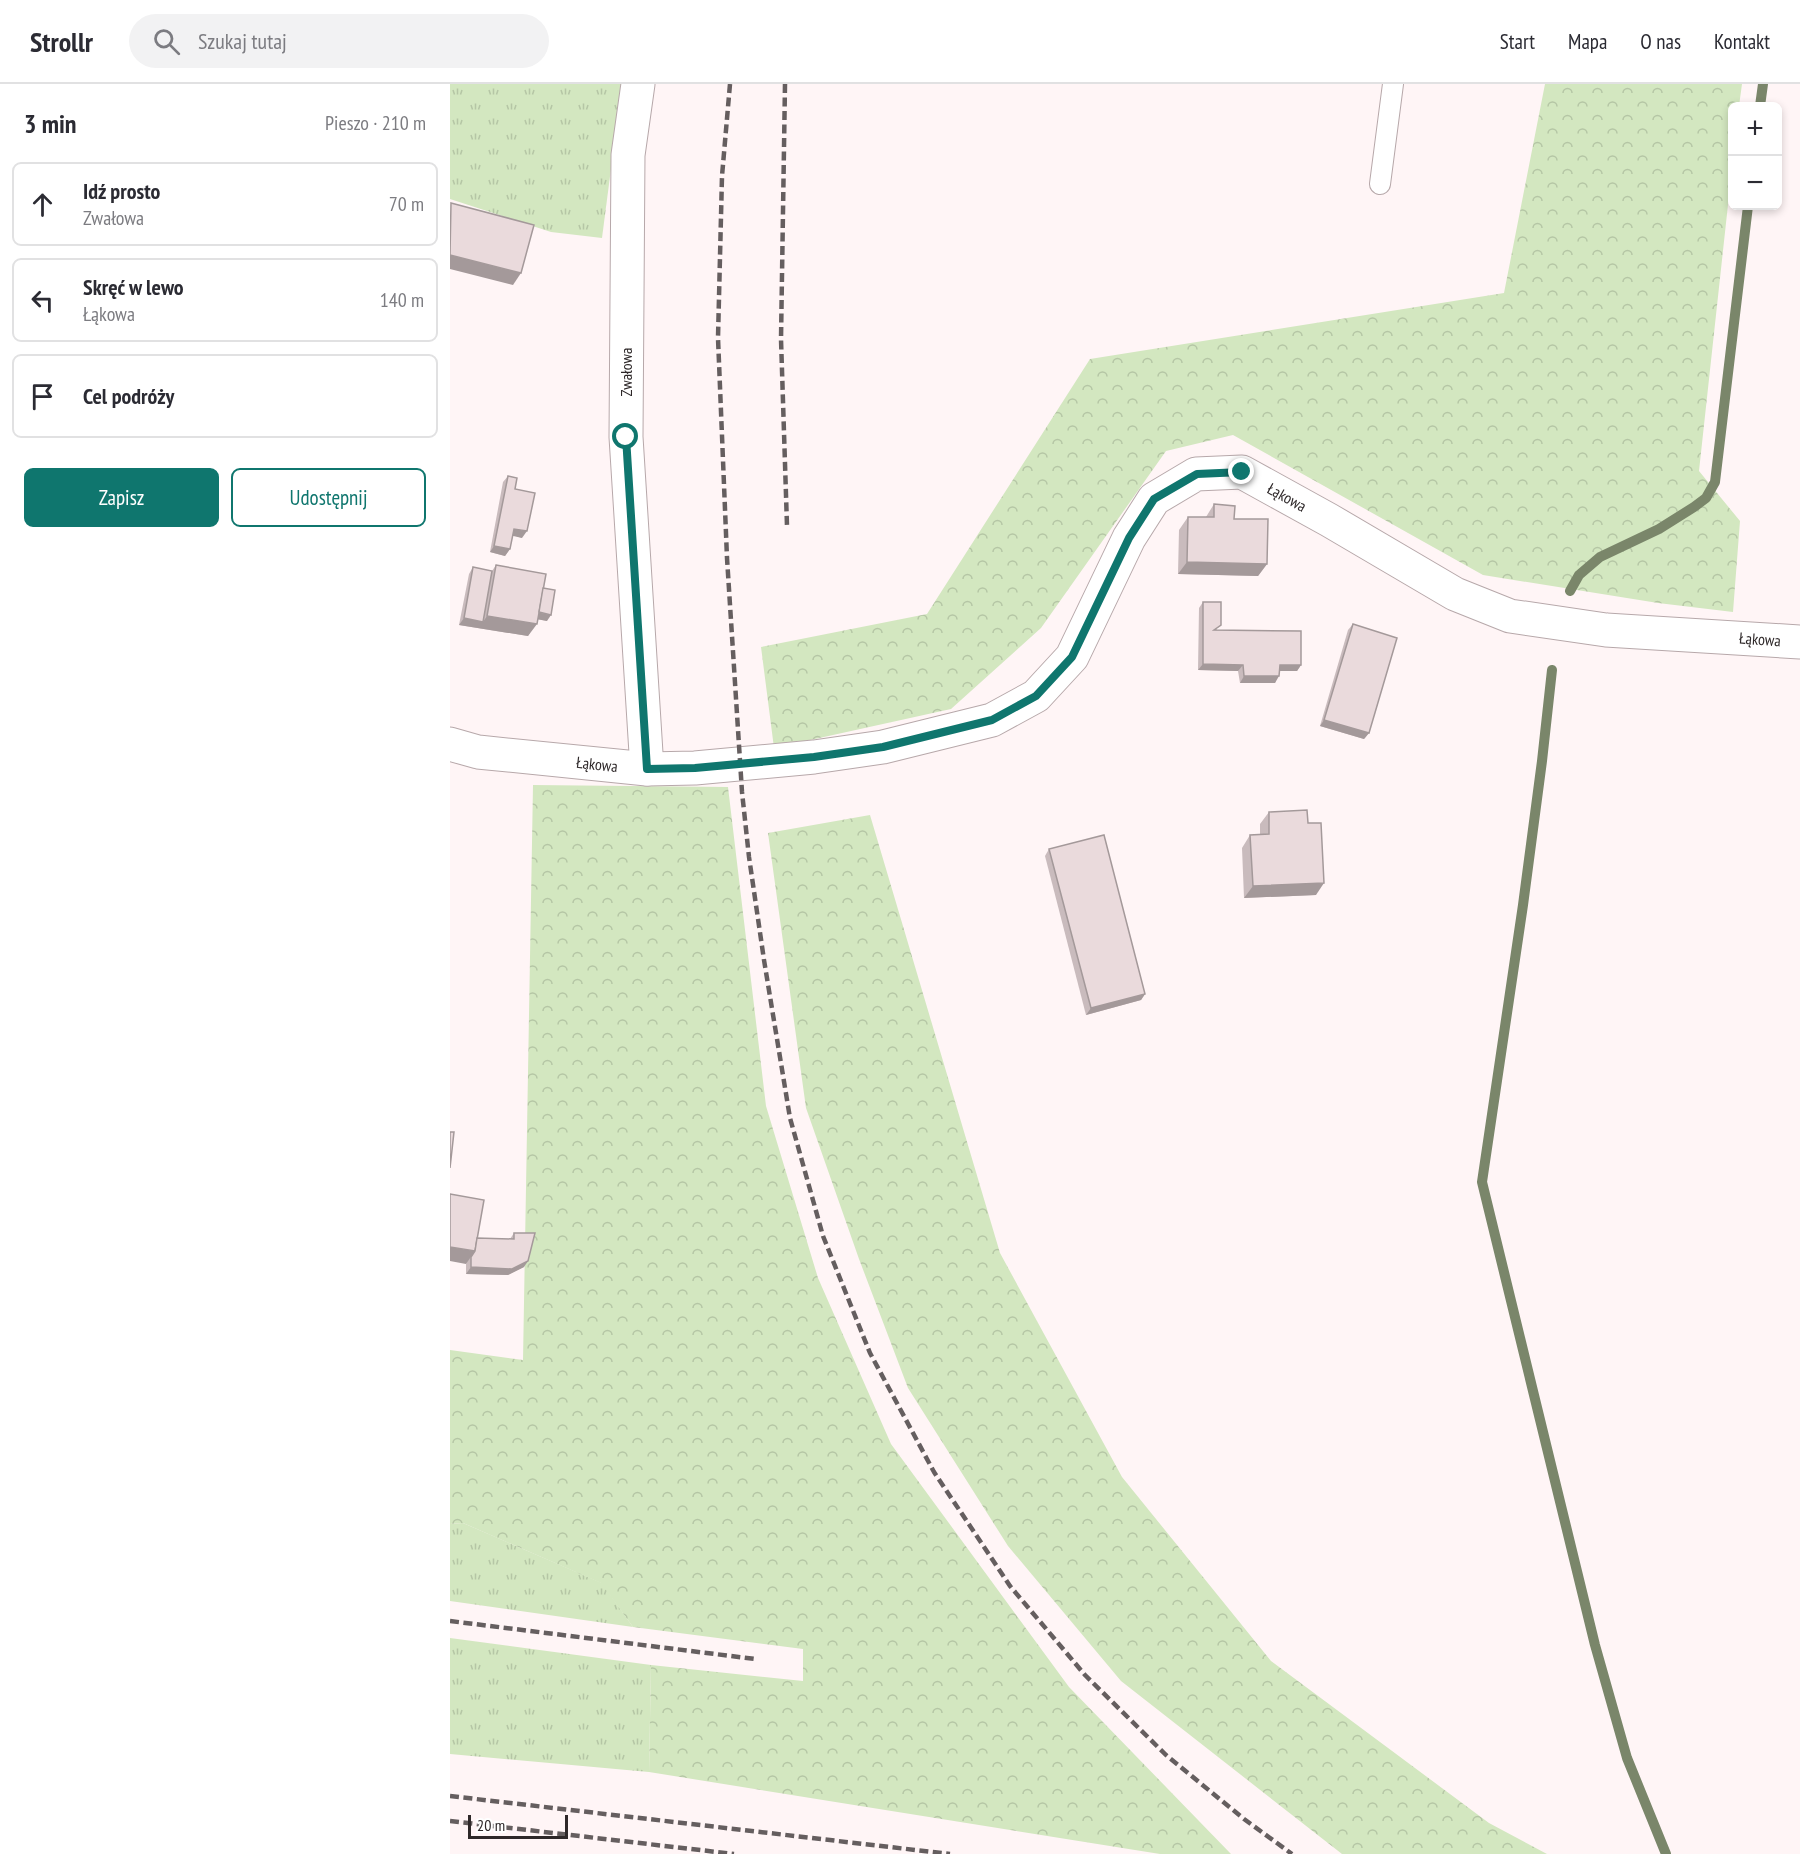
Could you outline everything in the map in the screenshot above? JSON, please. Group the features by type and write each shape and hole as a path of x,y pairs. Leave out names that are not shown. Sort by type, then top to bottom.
{"street":[{"name":"Zwałowa","path":"638,84 628,155 626,437 647,769"},
{"name":"Łąkowa","path":"450,744 478,752 647,769 695,768 814,757 883,747 992,720 1036,696 1072,657 1129,538 1154,499 1197,474 1242,472 1455,594 1510,616 1606,630 1800,642"}],"lane":[{"path":"1380,184 1393,84"}],"green space":[{"path":"450,84 622,84 602,238 551,232 450,199"},
{"path":"1545,84 1742,84 1740,102 1728,102 1728,205 1699,471 1740,521 1733,612 1658,603 1483,575 1233,435 1166,451 1041,628 951,709 774,748 761,647 927,614 1090,359 1504,293"},
{"path":"533,785 728,787 766,1106 818,1278 891,1444 1069,1687 1231,1854 1160,1854 649,1772 651,1665 803,1681 803,1649 633,1627 601,1583 463,1523 450,1524 450,1350 523,1360"},
{"path":"870,815 1000,1253 1122,1477 1271,1661 1489,1823 1547,1854 1342,1854 1121,1681 1008,1546 908,1388 859,1259 806,1108 768,833"},
{"path":"463,1523 602,1583 633,1627 450,1601 450,1524"},
{"path":"450,1638 651,1665 649,1772 450,1754"}],"building":[{"path":"451,203 534,225 521,273 450,255"},
{"path":"508,476 517,478 515,489 535,493 527,531 514,529 510,549 494,546"},
{"path":"1214,504 1235,506 1234,519 1268,519 1267,564 1187,562 1188,517 1214,517"},
{"path":"496,565 546,574 537,624 487,616"},
{"path":"473,567 492,571 483,622 464,618"},
{"path":"543,588 555,590 551,615 539,612"},
{"path":"1203,602 1221,602 1221,625 1214,630 1301,631 1301,665 1280,665 1279,676 1244,676 1243,665 1203,664"},
{"path":"1353,624 1397,638 1369,733 1324,720"},
{"path":"1307,810 1308,823 1321,823 1324,883 1253,886 1250,835 1269,834 1269,812"},
{"path":"1104,835 1145,994 1091,1008 1049,849"},
{"path":"450,1132 454,1132 450,1168"},
{"path":"450,1194 484,1200 475,1251 450,1247"},
{"path":"514,1233 535,1233 528,1261 512,1269 471,1267 471,1257 475,1251 477,1238 514,1239"}],"waterway":[{"path":"1761,102 1763,84"},
{"path":"1570,591 1579,575 1600,557 1659,529 1694,507 1706,498 1715,482 1748,210"},
{"path":"1552,670 1523,905 1482,1182 1595,1645 1627,1758 1666,1854"}],"railway":[{"path":"730,84 722,176 718,338 727,558 742,792 764,960 790,1118 823,1236 870,1353 934,1472 1010,1586 1085,1675 1166,1755 1244,1819 1292,1854"},
{"path":"785,84 781,339 787,526"},
{"path":"450,1621 755,1659"},
{"path":"450,1796 950,1854"},
{"path":"450,1821 734,1854"}],"route":[{"path":"626,437 647,769 695,768 814,757 883,747 992,720 1036,696 1072,657 1129,538 1154,499 1197,474 1242,472"}]}
